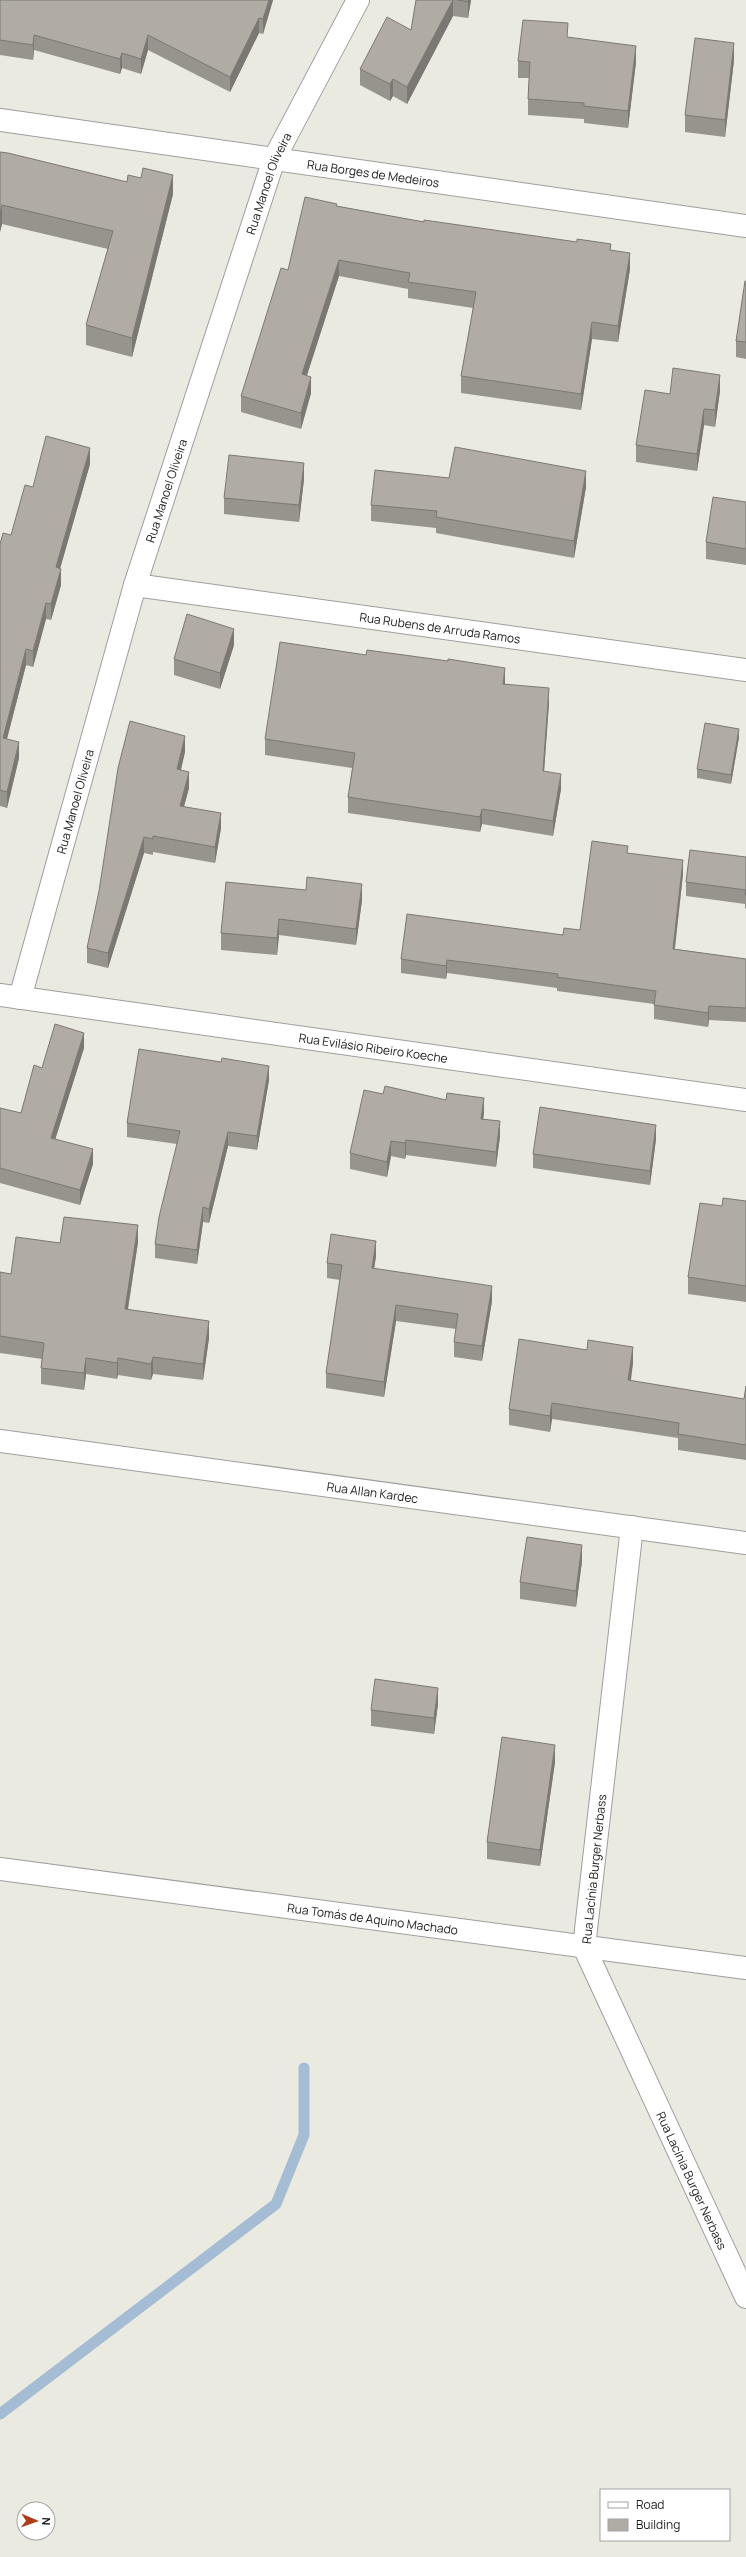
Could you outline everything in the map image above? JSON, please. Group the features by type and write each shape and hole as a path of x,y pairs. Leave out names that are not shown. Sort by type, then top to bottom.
{"street":[{"name":"Rua Manoel Oliveira","path":"10,997 135,585 274,159 358,0"},
{"name":"Rua Borges de Medeiros","path":"0,120 746,226"},
{"name":"Rua Rubens de Arruda Ramos","path":"135,585 746,670"},
{"name":"Rua Evilásio Ribeiro Koeche","path":"10,997 746,1100"},
{"name":"Rua Allan Kardec","path":"0,1441 746,1543"},
{"name":"Rua Lacínia Burger Nerbass","path":"632,1527 584,1947 746,2297"},
{"name":"Rua Tomás de Aquino Machado","path":"0,1869 746,1968"}],"building":[{"path":"0,0 269,0 263,19 259,18 230,77 148,35 141,59 122,53 120,59 34,35 33,45 0,40"},
{"path":"416,0 453,0 407,87 393,79 390,84 360,69 387,17 411,30"},
{"path":"457,0 468,0 468,2"},
{"path":"523,20 568,23 567,37 636,46 628,111 584,106 584,103 528,99 530,62 518,61"},
{"path":"695,38 734,43 725,120 685,115"},
{"path":"0,152 127,182 128,175 141,178 143,168 173,175 132,338 86,325 113,231 2,205 0,213"},
{"path":"305,197 337,204 336,206 424,222 424,220 577,242 577,239 611,244 610,250 630,253 618,326 592,322 581,394 461,376 476,292 408,282 410,273 339,260 302,374 311,377 301,413 241,396 281,268 288,270"},
{"path":"746,281 746,342 736,341"},
{"path":"673,368 720,375 715,410 704,409 697,454 636,445 645,390 670,394"},
{"path":"46,436 90,448 56,567 61,569 51,604 46,603 33,651 26,649 3,738 19,742 7,792 0,790 0,544 3,533 11,535 25,485 33,487"},
{"path":"455,447 586,471 574,541 436,517 437,511 371,505 375,470 449,478"},
{"path":"229,455 304,463 299,505 224,498"},
{"path":"713,497 746,502 746,549 706,542"},
{"path":"187,614 234,629 220,673 174,659"},
{"path":"280,642 366,655 367,650 448,661 448,659 505,668 503,684 549,688 543,771 561,774 553,821 482,809 480,817 348,797 355,753 265,739"},
{"path":"130,721 185,736 177,769 189,772 180,806 221,813 215,847 153,836 153,839 144,837 108,953 87,948 99,891 118,768"},
{"path":"705,723 739,729 731,775 697,769"},
{"path":"592,841 628,846 627,853 683,860 673,949 746,959 746,1008 709,1006 708,1013 654,1005 656,991 557,977 558,974 447,960 446,966 401,959 407,914 563,935 564,928 580,930"},
{"path":"690,850 746,857 746,890 686,882"},
{"path":"307,877 362,884 356,929 279,919 277,938 221,933 226,882 306,890"},
{"path":"55,1024 84,1033 51,1138 93,1149 80,1190 0,1168 0,1108 21,1113 34,1065 42,1068"},
{"path":"139,1049 221,1062 222,1058 269,1066 257,1136 228,1132 209,1209 203,1207 197,1250 155,1244 159,1217 180,1131 127,1123"},
{"path":"385,1086 446,1100 447,1093 484,1098 481,1119 500,1121 496,1152 406,1140 405,1143 391,1141 387,1162 350,1153 364,1090 383,1094"},
{"path":"540,1107 656,1125 650,1171 533,1154"},
{"path":"723,1198 746,1201 746,1286 688,1277 700,1203 722,1206"},
{"path":"64,1217 138,1225 125,1309 209,1321 203,1364 153,1357 151,1364 118,1358 117,1363 86,1358 84,1373 41,1368 44,1343 0,1336 0,1272 11,1274 16,1237 60,1243"},
{"path":"331,1234 376,1241 372,1268 492,1286 482,1346 454,1342 458,1314 396,1305 384,1382 326,1373 342,1265 327,1263"},
{"path":"519,1339 587,1350 588,1340 633,1347 628,1380 744,1399 746,1386 746,1445 678,1434 679,1423 552,1403 550,1416 509,1409"},
{"path":"527,1537 582,1545 576,1591 520,1582"},
{"path":"375,1679 438,1688 434,1718 371,1710"},
{"path":"502,1737 555,1745 540,1850 487,1842"}],"waterway":[{"path":"0,2414 276,2204 304,2135 304,2068"}]}
